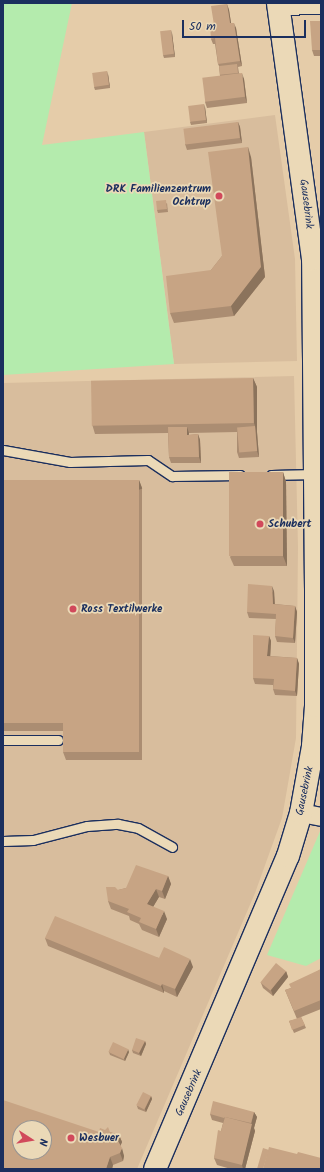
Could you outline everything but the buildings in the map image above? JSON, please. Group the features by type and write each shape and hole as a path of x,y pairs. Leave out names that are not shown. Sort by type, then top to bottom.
{"main road":[{"name":"Gausebrink","path":"156,1169 273,897 311,815 308,780 316,706 317,480 313,259 279,5"}],"street":[{"path":"279,5 321,4"}],"lane":[{"path":"3,450 70,462 148,460 172,476 249,475"},
{"path":"264,475 317,480"},
{"path":"3,740 58,740"},
{"path":"3,840 33,840 88,826 118,824 138,828 172,847"}],"shaded area":[{"name":"DRK Familienzentrum Ochtrup","path":"275,115 295,259 297,361 174,364 144,132"},
{"path":"294,376 298,547 296,738 282,818 255,893 137,1169 3,1169 3,383"}],"green space":[{"path":"3,3 72,3 42,145 144,132 174,364 3,375"},
{"path":"321,829 321,958 306,966 267,955"}],"place":[{"name":"DRK Familienzentrum Ochtrup","path":"219,196"},
{"name":"Schubert","path":"260,524"},
{"name":"Ross Textilwerke","path":"73,609"},
{"name":"Wesbuer","path":"71,1138"}]}
